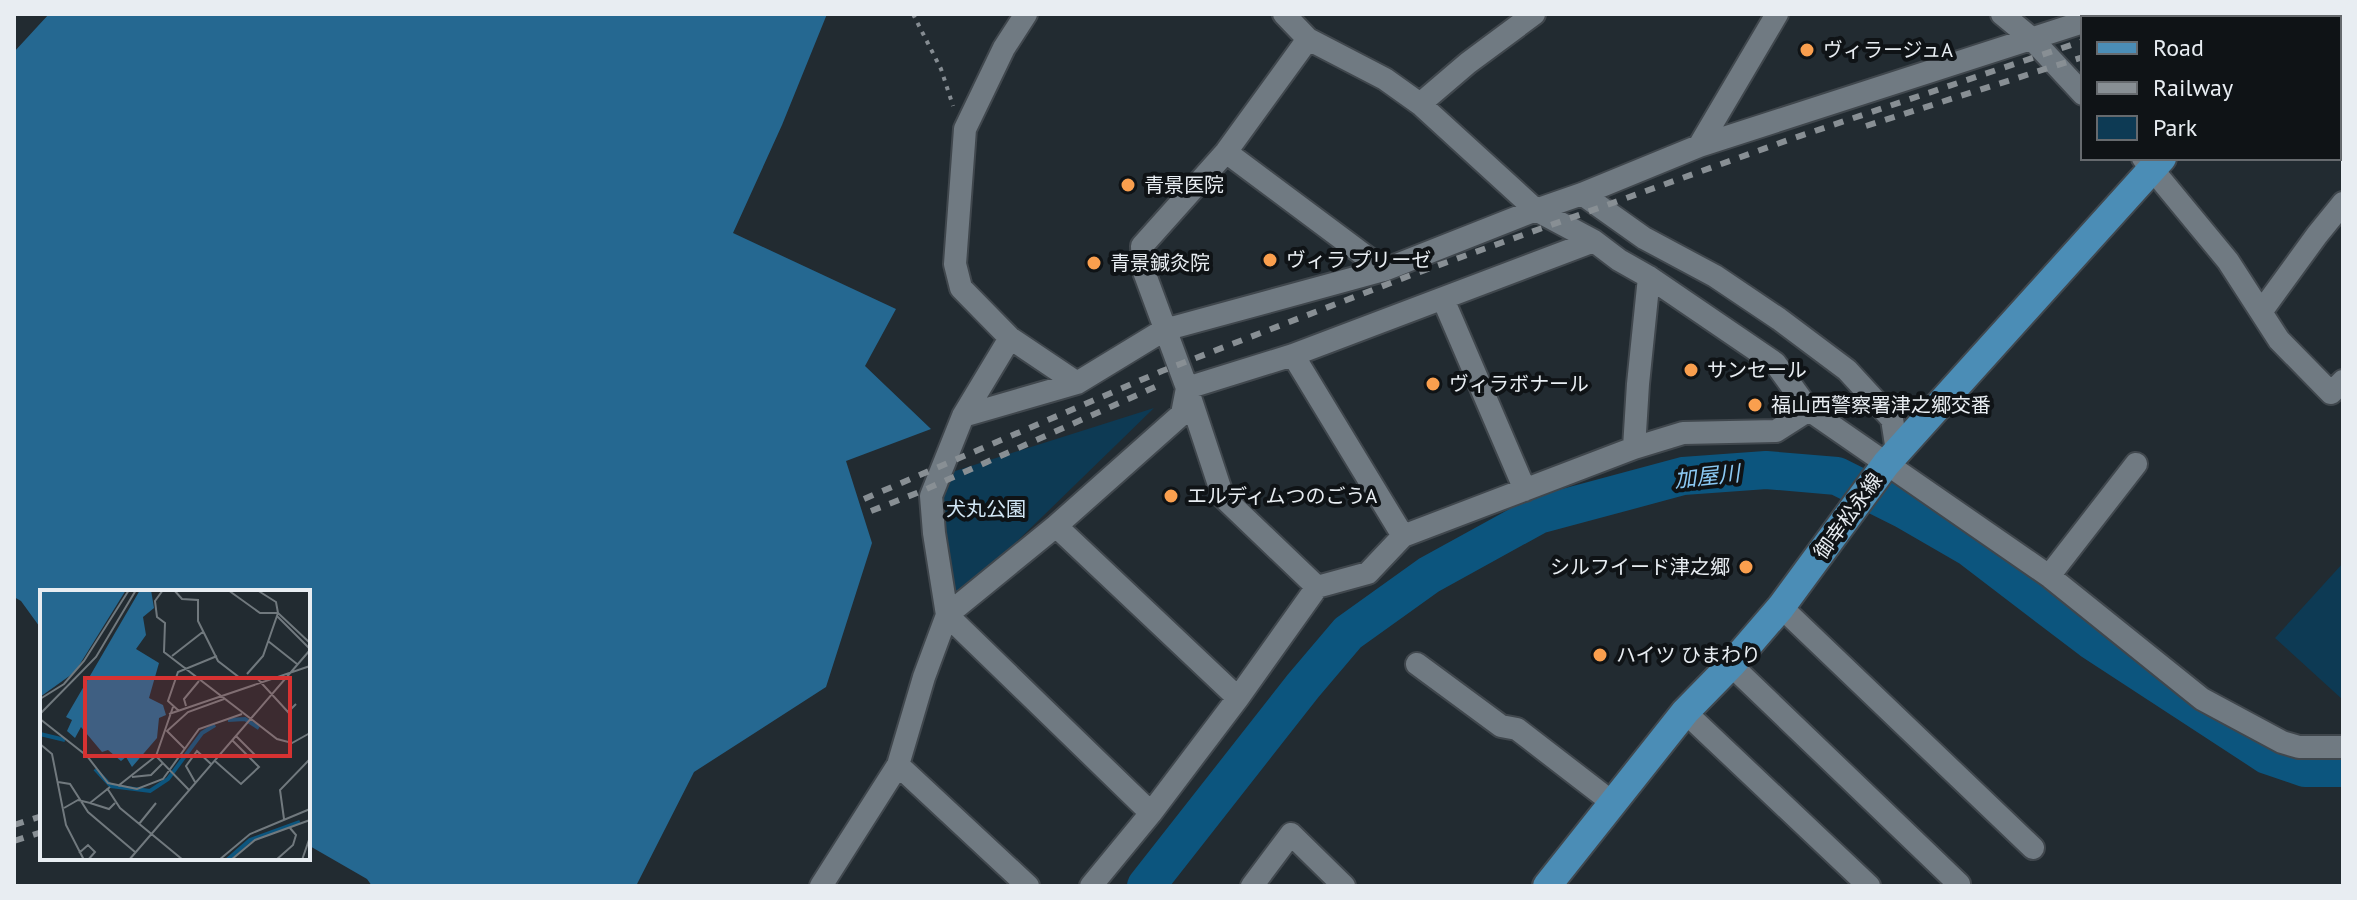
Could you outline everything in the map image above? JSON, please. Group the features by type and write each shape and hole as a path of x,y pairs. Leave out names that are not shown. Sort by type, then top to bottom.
{"main road":[{"name":"御幸松永線","path":"1547,886 1685,712 1781,607 1886,464 2153,161"}],"street":[{"path":"1026,14 1004,48 965,129 955,264 961,288 1010,338 1077,383"},
{"path":"1284,14 1308,39 1385,79 1420,104 1536,210 1594,241 1775,363 1809,410 2049,576 2202,699 2282,742 2299,747 2343,747"},
{"path":"1420,104 1468,63 1534,14"},
{"path":"1699,146 1777,14"},
{"path":"2002,14 2031,38 2081,92"},
{"path":"963,416 1077,383 1164,330 1384,270 1699,146 2081,23"},
{"path":"1308,39 1226,152 1142,246 1143,269 1223,497 1317,587"},
{"path":"1226,152 1384,270"},
{"path":"2153,161 2228,261 2279,340 2331,393 2343,381"},
{"path":"1582,194 1644,238 1715,276 1847,370 1892,419 1886,464"},
{"path":"2261,312 2343,203"},
{"path":"1187,388 1293,355 1594,241"},
{"path":"1634,448 1649,277"},
{"path":"1443,299 1525,490"},
{"path":"821,886 898,765 924,677 947,615 931,496 963,416 1010,338"},
{"path":"1293,355 1403,536"},
{"path":"947,615 1056,526 1182,414 1187,388"},
{"path":"1091,886 1238,698 1317,587 1368,573 1403,536 1634,448 1683,433 1776,431 1809,410"},
{"path":"2049,576 2136,464"},
{"path":"1056,526 1238,698"},
{"path":"1781,607 2033,848"},
{"path":"947,615 1151,813"},
{"path":"1417,664 1501,726 1517,729 1613,803"},
{"path":"1731,665 1959,884"},
{"path":"1685,712 1869,886"},
{"path":"898,765 1028,886"},
{"path":"1252,886 1291,834 1344,886"}],"path":[{"path":"913,14 941,69 954,109"}],"green space":[{"name":"犬丸公園","path":"1154,408 966,591 953,589 940,509 943,490 952,472"},
{"path":"2343,563 2343,700 2275,638"}],"shaded area":[{"path":"49,14 827,14 782,125 733,233 896,309 865,366 931,429 846,461 872,543 826,687 694,772 636,886 372,886 367,879 310,846 310,590 40,590 40,627 21,601 14,597 14,52"}],"waterway":[{"name":"加屋川","path":"1146,886 1348,633 1429,575 1538,515 1683,476 1766,470 1837,476 1969,547 2091,640 2267,755 2305,768 2343,768"}],"railway":[{"path":"2162,16 2169,14"},
{"path":"2216,16 2223,14"},
{"path":"864,499 1162,371 1414,274 1794,138 2081,42"},
{"path":"1866,126 2081,58"},
{"path":"871,511 1164,383"},
{"path":"14,825 40,817"},
{"path":"14,841 40,833"}],"place":[{"name":"ヴィラージュA","path":"1807,50"},
{"name":"青景医院","path":"1128,185"},
{"name":"ヴィラ プリーゼ","path":"1270,260"},
{"name":"青景鍼灸院","path":"1094,263"},
{"name":"サンセール","path":"1691,370"},
{"name":"ヴィラボナール","path":"1433,384"},
{"name":"福山西警察署津之郷交番","path":"1755,405"},
{"name":"エルディムつのごうA","path":"1171,496"},
{"name":"シルフイード津之郷","path":"1746,567"},
{"name":"ハイツ ひまわり","path":"1600,655"}]}
